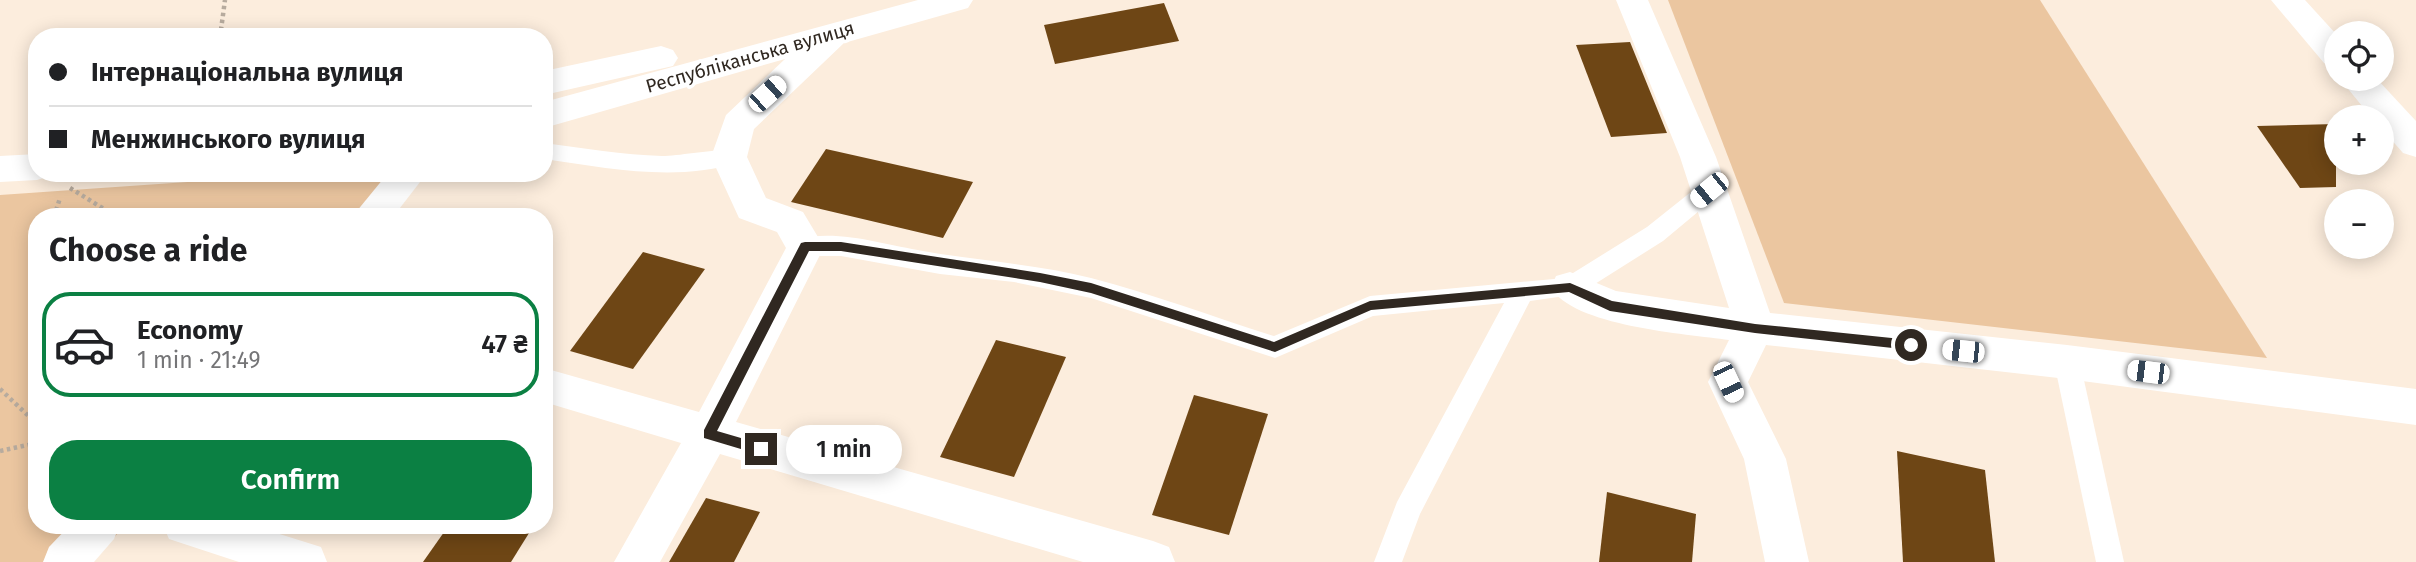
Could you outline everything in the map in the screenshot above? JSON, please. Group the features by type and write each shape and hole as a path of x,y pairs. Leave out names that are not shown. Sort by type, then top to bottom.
{"street":[{"name":"Республіканська вулиця","path":"553,112 955,0"},
{"path":"1632,0 1698,157 1755,328 1728,382 1765,459 1787,562"},
{"path":"2287,0 2324,42"},
{"path":"553,81 671,56 833,34"},
{"path":"636,562 709,434 805,247 790,222 752,208 729,157 738,124 833,34"},
{"path":"2368,91 2416,144"},
{"path":"0,169 28,172"},
{"path":"378,208 401,182"},
{"path":"1570,288 1610,306 1755,328 2067,362 2416,407"},
{"path":"553,388 1153,562"},
{"path":"65,562 90,534"},
{"path":"215,534 305,562"}],"lane":[{"path":"553,152 649,163 701,164 729,157"},
{"path":"805,247 841,247 1040,277 1091,288 1275,347 1370,306 1570,288 1655,234 1709,190"},
{"path":"1388,562 1407,511 1522,292"},
{"path":"2067,362 2110,562"}],"path":[{"path":"221,28 225,0"},
{"path":"61,182 103,208"},
{"path":"0,389 28,415"},
{"path":"0,451 28,445"}],"shaded area":[{"path":"1668,0 2040,0 2267,358 1784,303"},
{"path":"187,182 418,182 396,208 28,208 28,534 117,534 93,562 0,562 0,195"}],"building":[{"path":"1164,3 1179,41 1055,64 1044,25"},
{"path":"1630,42 1667,133 1611,137 1576,45"},
{"path":"2324,124 2324,175 2336,175 2336,187 2300,188 2257,126"},
{"path":"826,149 973,182 943,238 791,202"},
{"path":"643,252 705,269 633,369 570,351"},
{"path":"996,340 1066,357 1014,477 940,457"},
{"path":"1194,395 1268,414 1229,535 1152,515"},
{"path":"1897,451 1985,470 1995,562 1903,562"},
{"path":"1607,492 1696,514 1692,562 1599,562"},
{"path":"706,498 760,512 734,562 669,562"},
{"path":"443,534 528,534 511,562 423,562"}],"route":[{"path":"761,449 709,434 805,247 841,247 1040,277 1091,288 1137,305 1275,347 1370,306 1570,288 1610,306 1755,328 1911,345"}]}
